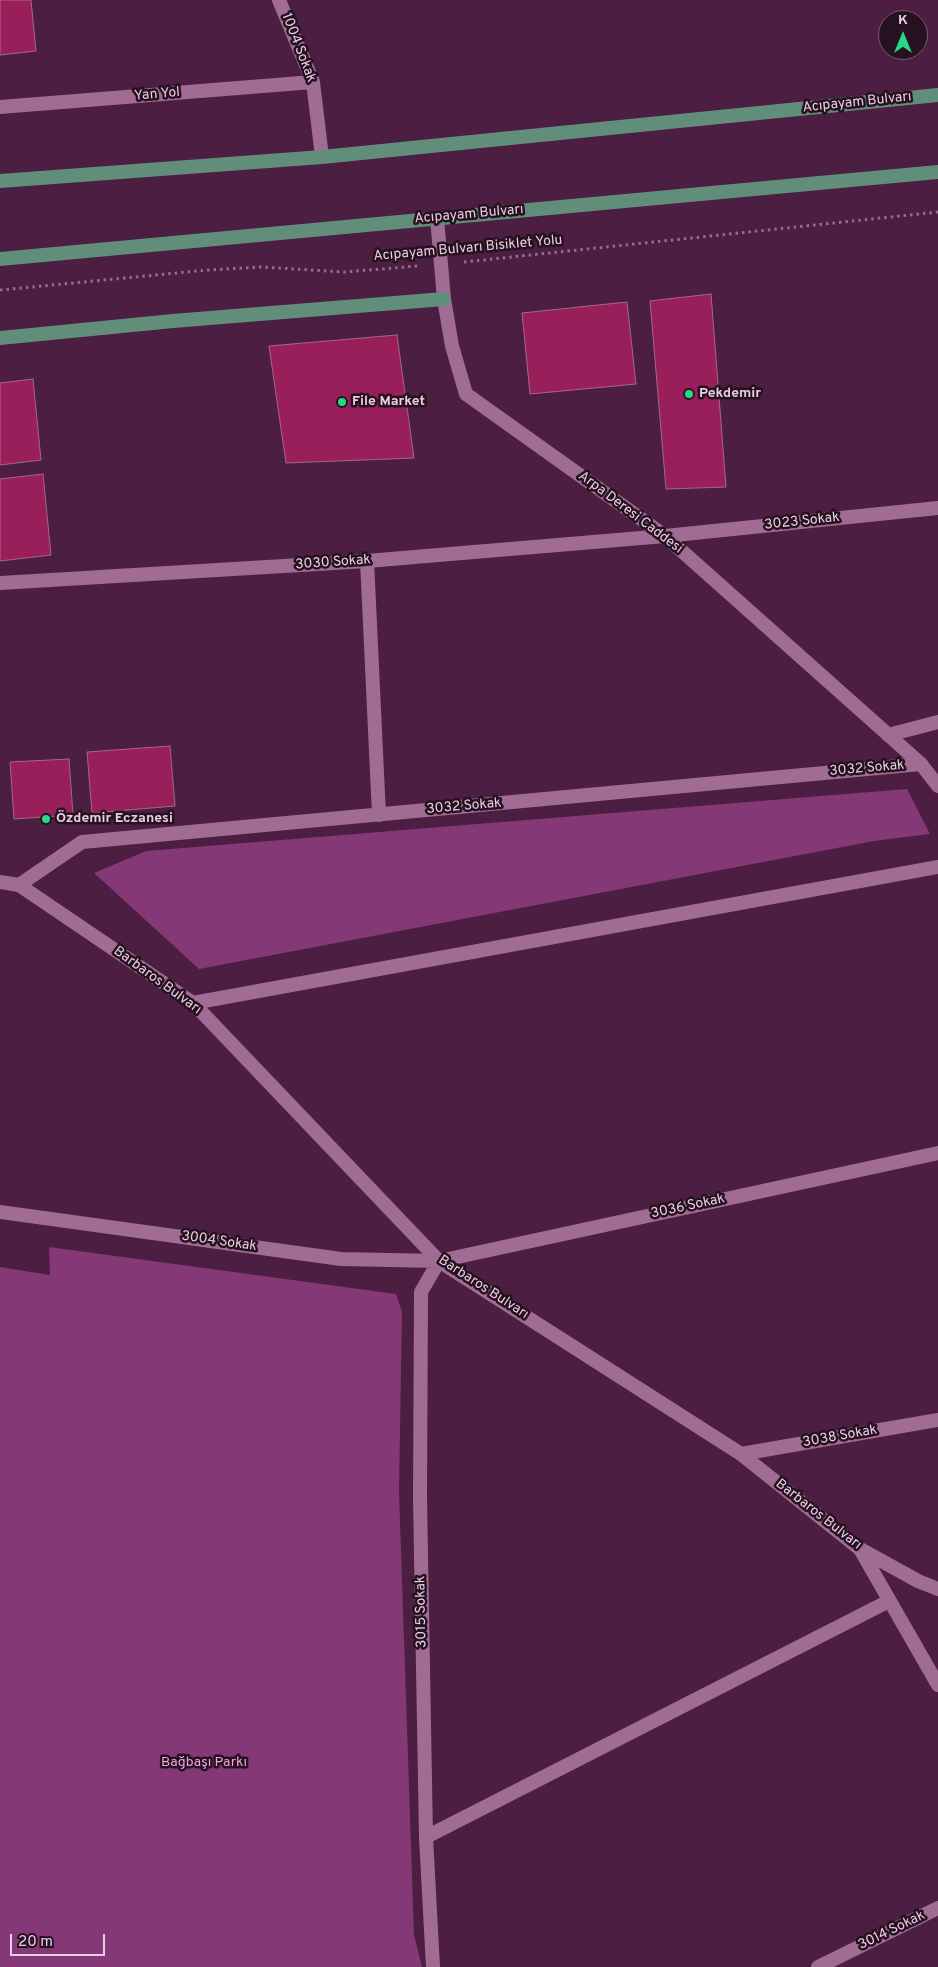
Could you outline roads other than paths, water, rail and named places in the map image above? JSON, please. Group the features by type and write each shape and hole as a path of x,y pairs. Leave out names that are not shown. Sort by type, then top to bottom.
{"main road":[{"name":"Acıpayam Bulvarı","path":"0,181 322,156 938,95"},
{"name":"Acıpayam Bulvarı","path":"0,259 938,172"},
{"path":"0,338 192,319 444,299"}],"street":[{"name":"1004 Sokak","path":"279,0 314,82 322,156"},
{"name":"Yan Yol","path":"0,108 314,82"},
{"name":"Arpa Deresi Caddesi","path":"437,218 444,299 452,346 466,394 665,536 921,764 938,786"},
{"name":"3023 Sokak","path":"665,536 938,508"},
{"name":"3030 Sokak","path":"0,583 367,561 665,536"},
{"path":"367,561 379,815"},
{"path":"888,735 938,722"},
{"name":"3032 Sokak","path":"19,885 82,842 921,764"},
{"path":"193,1003 938,867"},
{"name":"Barbaros Bulvarı","path":"0,882 19,885 193,1003 439,1261 741,1454 860,1549 918,1581 938,1589"},
{"name":"3036 Sokak","path":"439,1261 938,1152"},
{"name":"3004 Sokak","path":"0,1212 341,1259 439,1261"},
{"name":"3015 Sokak","path":"432,1967 426,1837 420,1498 421,1292 439,1261"},
{"name":"3038 Sokak","path":"741,1454 938,1420"},
{"path":"860,1549 938,1685"},
{"path":"426,1837 889,1601"},
{"name":"3014 Sokak","path":"818,1967 938,1908"}],"place":[{"name":"Pekdemir","path":"689,394"},
{"name":"File Market","path":"342,402"},
{"name":"Özdemir Eczanesi","path":"46,819"}],"park label":[{"name":"Bağbaşı Parkı","path":"204,1763"}]}
